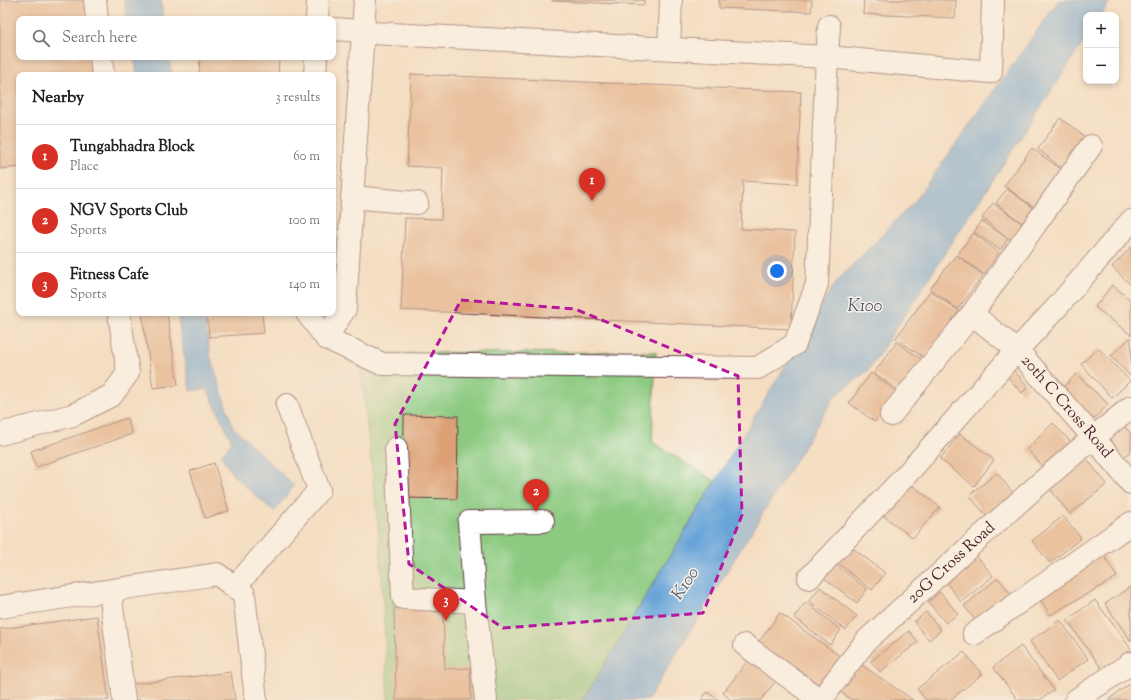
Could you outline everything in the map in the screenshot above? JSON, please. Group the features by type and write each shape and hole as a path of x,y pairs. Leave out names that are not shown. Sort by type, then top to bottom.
{"street":[{"path":"95,0 97,16"},
{"path":"317,16 318,0"},
{"path":"326,338 345,309 365,0"},
{"path":"669,48 671,0"},
{"path":"336,29 379,33 827,57 991,72 993,0"},
{"path":"309,316 326,338 382,364 758,368 795,344 817,284 829,26"},
{"path":"101,60 103,72"},
{"path":"315,72 316,60"},
{"path":"891,416 972,314 1091,146"},
{"path":"352,197 417,203"},
{"path":"809,578 906,475 1057,307 1131,221"},
{"name":"20th C Cross Road","path":"972,314 1017,350 1094,437 1131,483"},
{"path":"0,434 73,415 112,395 128,373 119,316"},
{"path":"235,588 318,490 287,405"},
{"name":"20G Cross Road","path":"820,700 867,640 1028,495 1094,437 1131,407"},
{"path":"396,448 403,598 475,602"},
{"path":"486,700 475,602 469,522 543,521"},
{"path":"974,634 1131,523"},
{"path":"0,607 218,574 244,594 256,700"},
{"path":"110,591 124,700"},
{"path":"744,645 820,700"},
{"path":"1076,700 1131,663"}],"highlighted area":[{"path":"461,300 575,309 738,376 742,515 703,613 503,628 409,564 395,424"}],"green space":[{"path":"656,352 652,442 715,481 583,700 388,700 380,544 359,353"}],"water":[{"path":"124,0 161,0 163,16 127,16"},
{"name":"K100","path":"1059,0 1111,0 1103,12 1083,12 1083,43 868,371 835,396 648,700 583,700 836,282 915,201"},
{"path":"134,60 170,60 172,72 136,72"},
{"path":"178,316 204,316 210,355 233,427 294,486 274,512 233,475 221,455 232,442 207,389 190,391"}],"building":[{"path":"0,0 85,0 87,16 16,16 16,60 91,60 93,72 16,72 16,167 0,169"},
{"path":"644,0 644,5 552,1"},
{"path":"719,0 812,0 811,12 719,8"},
{"path":"864,0 956,0 955,18 863,14"},
{"path":"200,60 279,60 278,72 199,72"},
{"path":"411,74 801,92 797,184 743,181 741,229 795,232 791,329 401,310 405,218 441,219 443,168 407,166"},
{"path":"1060,118 1085,137 1062,168 1038,149"},
{"path":"1032,148 1062,170 1034,207 1004,186"},
{"path":"1007,189 1033,208 1022,223 996,203"},
{"path":"993,203 1023,224 1011,240 982,218"},
{"path":"982,221 1008,239 1000,250 974,232"},
{"path":"973,233 999,253 984,274 957,255"},
{"path":"1131,247 1131,285 1112,267"},
{"path":"956,255 983,275 958,309 930,289"},
{"path":"1112,285 1131,300 1131,335 1095,307"},
{"path":"930,291 959,311 924,358 896,338"},
{"path":"142,316 167,316 178,385 153,388"},
{"path":"207,316 262,316 264,333 209,337"},
{"path":"1131,337 1131,377 1111,356"},
{"path":"897,342 922,360 899,391 874,373"},
{"path":"1098,348 1130,381 1112,398 1081,364"},
{"path":"1011,367 1028,387 1022,393 1004,373"},
{"path":"871,373 897,392 875,422 849,403"},
{"path":"1076,374 1108,404 1089,424 1057,394"},
{"path":"404,415 458,416 457,499 403,498"},
{"path":"127,418 132,434 36,467 31,451"},
{"path":"1118,419 1131,434 1131,451 1120,460 1099,436"},
{"path":"1053,423 1077,449 1050,474 1027,449"},
{"path":"960,434 994,460 974,486 940,459"},
{"path":"1086,458 1107,484 1070,514 1049,488"},
{"path":"214,463 229,511 205,518 190,471"},
{"path":"997,473 1016,497 989,519 969,495"},
{"path":"907,481 940,507 913,538 881,514"},
{"path":"1063,516 1081,538 1050,563 1032,541"},
{"path":"845,542 885,573 872,590 832,559"},
{"path":"1103,554 1117,577 1050,615 1037,593"},
{"path":"976,555 993,576 961,602 945,581"},
{"path":"830,561 867,589 857,603 820,575"},
{"path":"998,578 1014,598 980,626 964,606"},
{"path":"1131,586 1131,641 1105,604"},
{"path":"820,587 857,616 846,630 809,601"},
{"path":"940,592 958,614 946,623 928,602"},
{"path":"1095,600 1131,649 1131,653 1104,672 1067,620"},
{"path":"806,602 841,630 830,645 794,617"},
{"path":"394,608 443,608 445,669 470,668 471,700 396,700"},
{"path":"926,612 941,630 929,640 914,622"},
{"path":"780,613 841,657 815,693 754,648"},
{"path":"97,616 109,700 0,700 0,629"},
{"path":"1060,620 1088,659 1057,681 1030,641"},
{"path":"909,631 918,642 880,672 871,661"},
{"path":"1021,646 1054,690 1040,700 1018,700 993,667"},
{"path":"964,652 982,674 950,700 926,700 917,689"},
{"path":"750,658 777,679 761,700 731,700 723,693"},
{"path":"856,661 913,700 852,700 836,689"},
{"path":"231,672 235,700 135,700 133,684"},
{"path":"1131,683 1131,700 1108,700"},
{"path":"707,692 719,700 701,700"}],"place":[{"name":"Tungabhadra Block","path":"592,201"},
{"name":"NGV Sports Club","path":"536,512"},
{"name":"Fitness Cafe","path":"446,621"}]}
